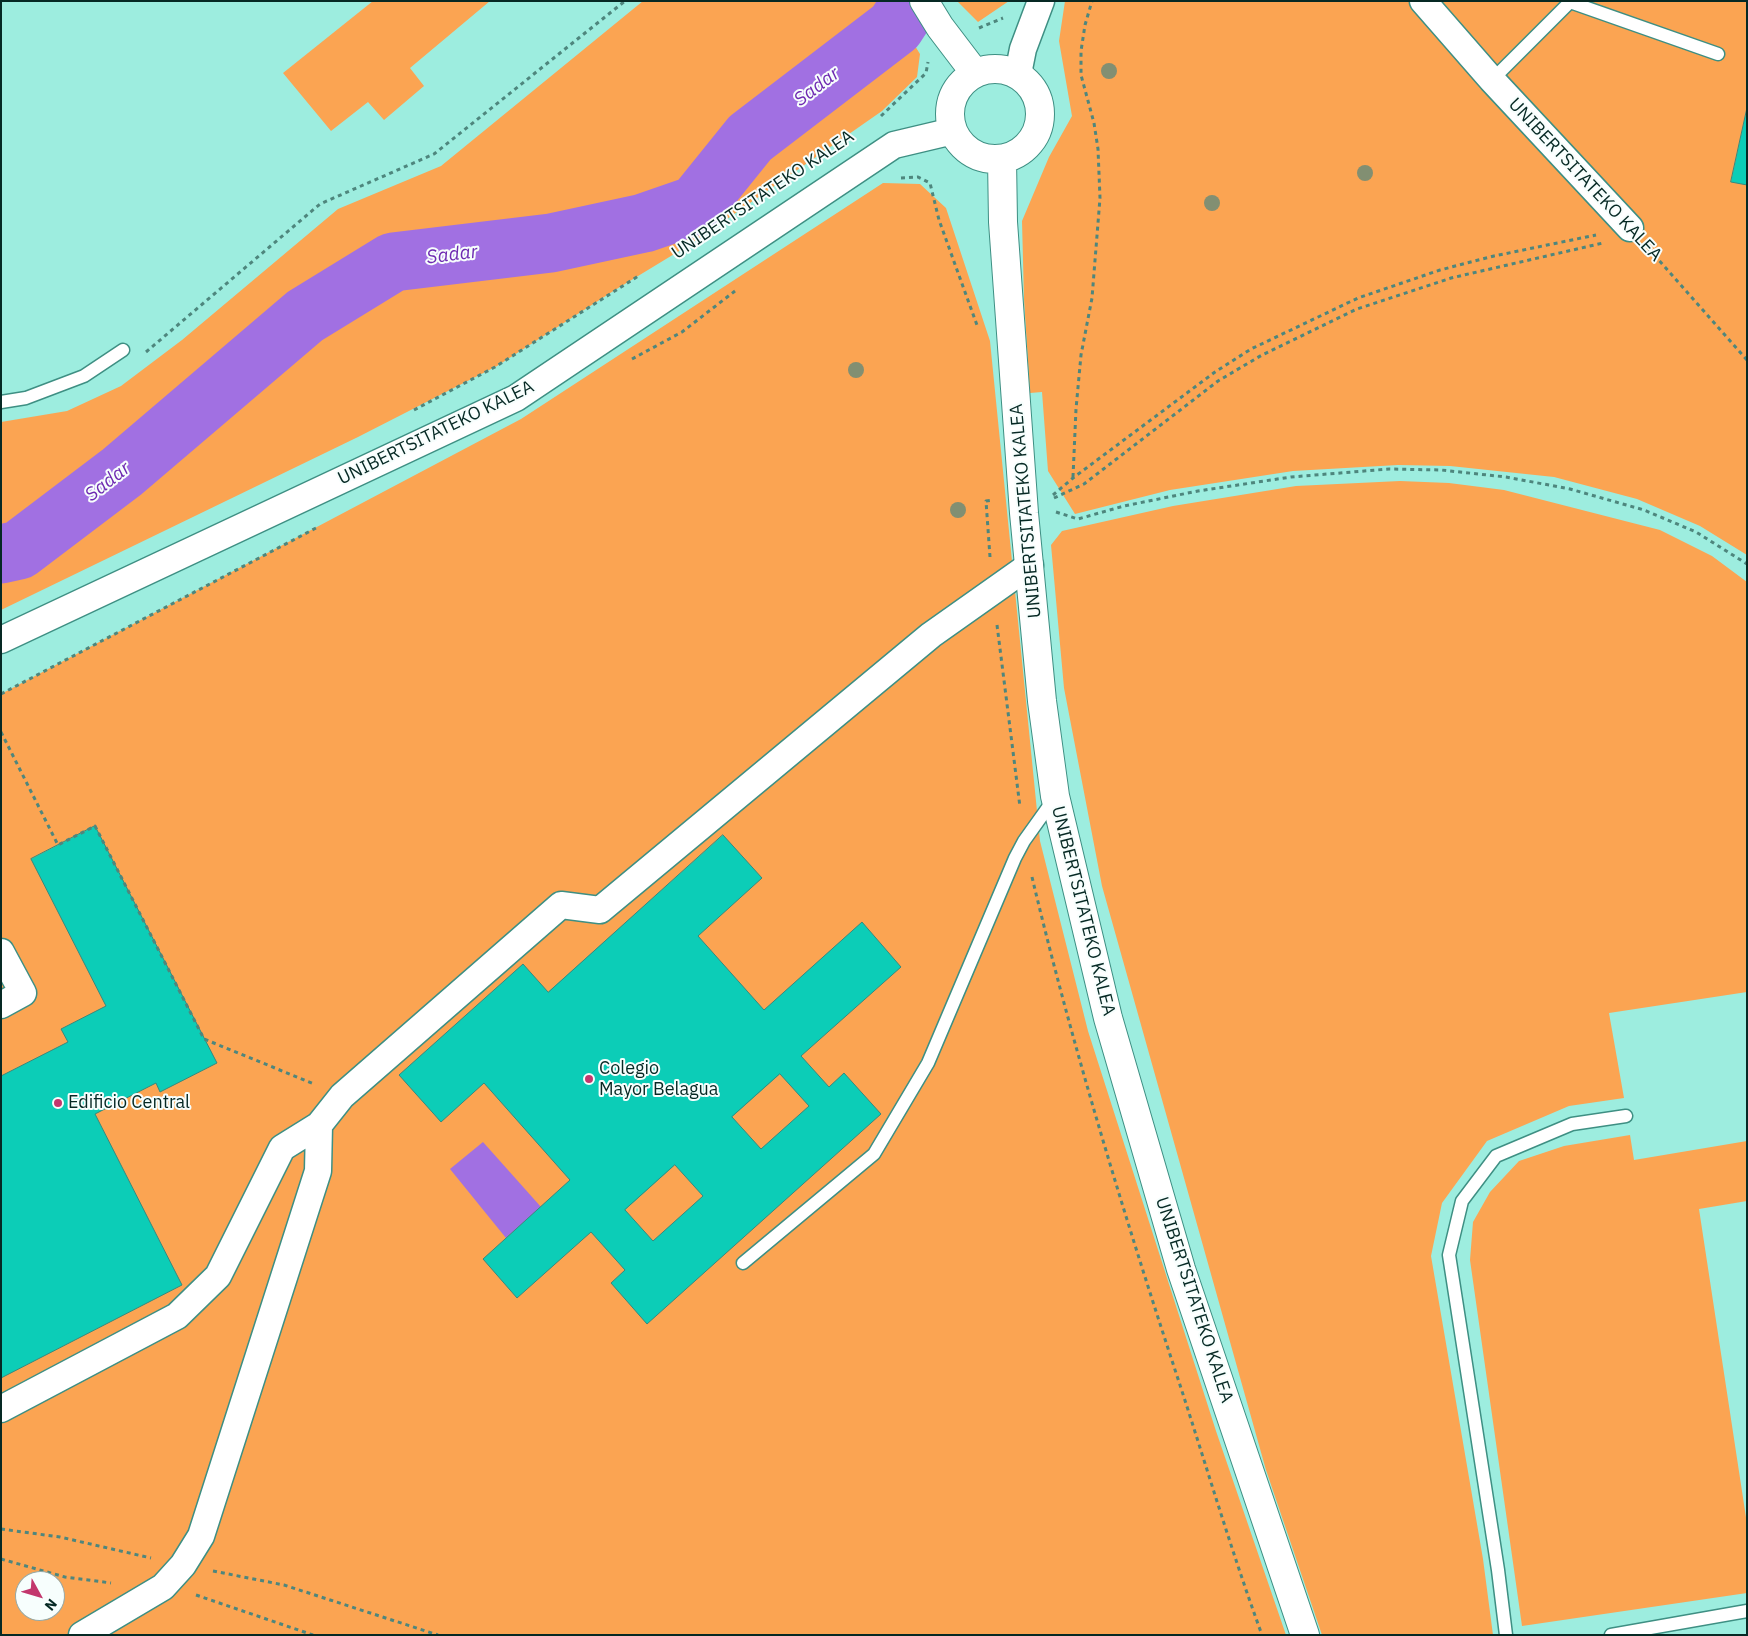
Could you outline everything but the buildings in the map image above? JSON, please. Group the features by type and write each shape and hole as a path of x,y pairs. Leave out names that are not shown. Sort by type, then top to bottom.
{"main road":[{"path":"929,10 975,73"},
{"path":"994,68 1018,74 1036,93 1041,110 1040,125 1033,140 1020,152 1002,159 973,154 962,145 953,131 950,122 953,98 961,84 975,73 994,68"},
{"name":"UNIBERTSITATEKO KALEA","path":"1002,159 1004,232 1023,498 1042,701 1055,796 1108,1018 1181,1269 1305,1635"}],"street":[{"path":"1018,74 1023,49 1041,1"},
{"name":"UNIBERTSITATEKO KALEA","path":"1423,1 1492,80 1634,232"},
{"name":"UNIBERTSITATEKO KALEA","path":"1,640 516,398 894,145 953,131"},
{"path":"1,1409 177,1316 218,1276 282,1148 319,1125 342,1096 561,905 600,910 931,635 1030,565"},
{"path":"1,952 23,993 1,1005"},
{"path":"82,1635 163,1587 183,1565 201,1536 318,1171 319,1125"}],"lane":[{"path":"1492,80 1570,2 1718,54"},
{"path":"1,402 26,398 84,376 123,350"},
{"path":"742,1264 874,1154 928,1063 1015,858 1055,796"},
{"path":"1506,1635 1498,1570 1450,1255 1462,1201 1496,1156 1572,1124 1626,1116"},
{"path":"1611,1635 1747,1611"}],"path":[{"path":"145,353 320,204 434,154 625,1"},
{"path":"1073,478 1076,409 1082,355 1092,298 1100,198 1098,149 1094,123 1081,75 1084,25 1092,1"},
{"path":"974,29 983,28 1003,18 1008,12"},
{"path":"879,117 887,112 926,73 928,57"},
{"path":"1634,232 1451,278 1357,309 1262,355 1218,381 1084,484 1052,497 1073,478 1215,372 1250,349 1358,298 1440,270 1503,254 1634,232"},
{"name":"UNIBERTSITATEKO KALEA","path":"1634,232 1747,360"},
{"name":"UNIBERTSITATEKO KALEA","path":"411,412 495,367 645,272"},
{"path":"1051,508 1058,513 1078,518 1198,491 1291,477 1389,469 1441,470 1506,477 1570,489 1644,510 1696,532 1747,564"},
{"path":"1,732 58,845 95,826 204,1039 342,1096"},
{"path":"1,1529 60,1536 183,1565 284,1585 438,1635"}],"shaded area":[{"path":"373,1 490,1 410,68 424,86 384,120 368,102 331,131 283,73"},
{"path":"643,1 887,1 920,54 917,77 882,111 694,242 497,366 358,437 1,610 1,422 67,411 121,386 182,340 338,209 441,166"},
{"path":"957,1 1009,1 978,22"},
{"path":"1065,1 1747,1 1747,555 1700,526 1637,499 1554,477 1450,466 1398,465 1293,471 1170,490 1075,514 1048,471 1042,392 1030,393 1024,299 1022,221 1049,157 1072,116 1059,41"},
{"path":"883,183 920,184 946,208 990,341 1040,841 1088,1031 1216,1431 1286,1635 1,1635 1,694 521,419"},
{"path":"1400,481 1449,483 1504,490 1660,530 1712,556 1747,582 1747,992 1609,1013 1624,1098 1569,1106 1487,1141 1442,1203 1431,1256 1483,1559 1493,1635 1322,1635 1266,1470 1102,886 1064,688 1051,545 1062,531 1173,506 1296,486"},
{"path":"1630,1135 1634,1160 1747,1141 1747,1201 1699,1209 1747,1524 1747,1593 1522,1626 1470,1260 1473,1222 1490,1192 1519,1161 1564,1146"},
{"path":"483,1142 541,1207 506,1238 450,1169"}],"waterway":[{"name":"Sadar","path":"1,554 19,550 122,472 305,316 393,262 551,243 644,223 696,205 750,138 895,27 912,1"}],"place":[{"name":"Colegio Mayor Belagua","path":"589,1079"},
{"name":"Edificio Central","path":"58,1103"}]}
